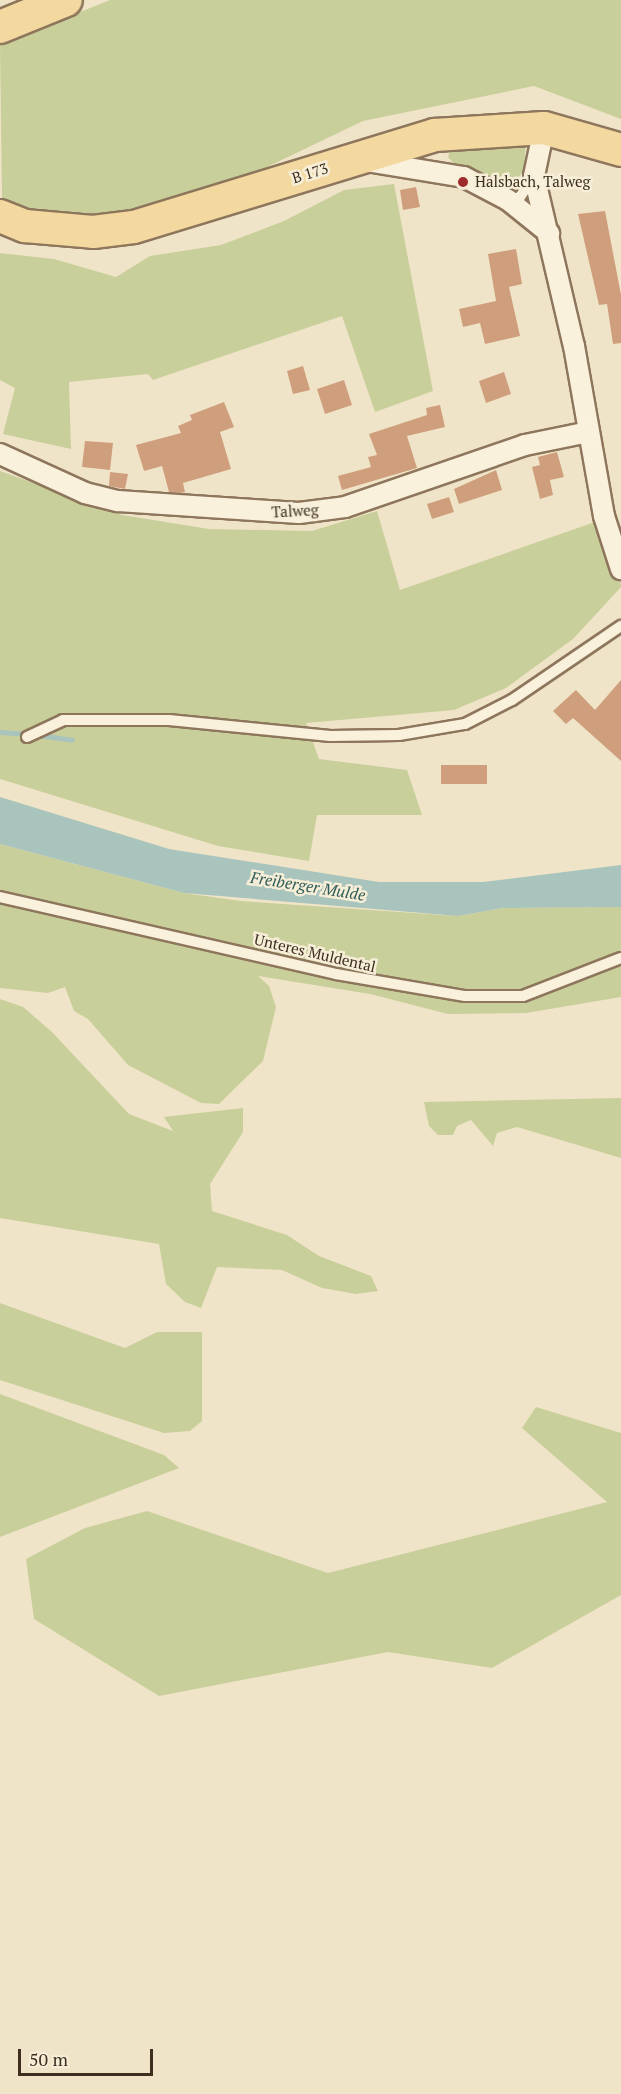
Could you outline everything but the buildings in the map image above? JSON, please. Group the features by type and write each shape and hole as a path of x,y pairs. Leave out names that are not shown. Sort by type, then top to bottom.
{"main road":[{"path":"0,27 66,0"},
{"name":"B 173","path":"0,216 25,226 93,232 134,227 435,135 544,128 621,150"}],"street":[{"path":"544,128 534,176 549,232 604,516 621,569"},
{"path":"354,159 464,177 508,200 549,232"},
{"name":"Talweg","path":"0,454 85,493 118,501 298,513 345,507 525,445 589,432"}],"lane":[{"path":"508,200 520,197 534,176"},
{"path":"27,737 57,721 169,720 342,736 399,735 465,724 512,700 621,626"},
{"name":"Unteres Muldental","path":"0,897 347,976 465,996 523,996 621,958"}],"green space":[{"path":"110,0 621,0 621,119 534,86 363,121 242,179 110,217 47,216 2,199 0,44"},
{"path":"526,141 524,172 512,182 457,167 448,157 452,147"},
{"path":"394,184 433,391 375,412 342,316 153,380 148,374 69,382 71,449 3,434 15,388 0,380 0,253 54,259 116,277 150,256 221,245 284,221 344,190"},
{"path":"0,471 122,515 209,529 312,531 377,511 400,590 615,515 621,587 573,639 506,688 454,710 306,723 319,759 407,770 422,815 317,815 309,861 218,846 0,779"},
{"path":"0,844 184,893 241,901 458,916 503,908 621,907 621,997 526,1013 448,1014 370,994 258,976 269,986 276,1007 263,1061 219,1104 201,1103 128,1065 88,1019 74,1011 65,987 48,993 0,988"},
{"path":"0,999 23,1007 52,1032 129,1114 173,1131 164,1117 243,1108 243,1132 210,1184 212,1211 287,1235 319,1256 371,1276 378,1291 356,1294 322,1288 282,1270 217,1267 201,1308 185,1302 166,1284 159,1244 0,1218"},
{"path":"621,1098 621,1158 517,1127 497,1133 493,1146 471,1120 457,1126 453,1135 438,1135 429,1126 424,1102"},
{"path":"0,1303 125,1348 157,1332 202,1332 202,1421 190,1431 164,1433 0,1380"},
{"path":"0,1394 164,1455 179,1468 0,1537"},
{"path":"536,1407 621,1433 621,1595 492,1668 388,1652 159,1696 34,1619 26,1559 85,1528 147,1511 328,1573 607,1502 522,1428"}],"water":[{"name":"Freiberger Mulde","path":"0,797 169,849 379,882 483,882 621,865 621,907 503,908 458,916 184,893 0,844"}],"waterway":[{"path":"0,732 29,734"},
{"path":"38,735 72,740"}],"place":[{"name":"Halsbach, Talweg","path":"463,182"}]}
